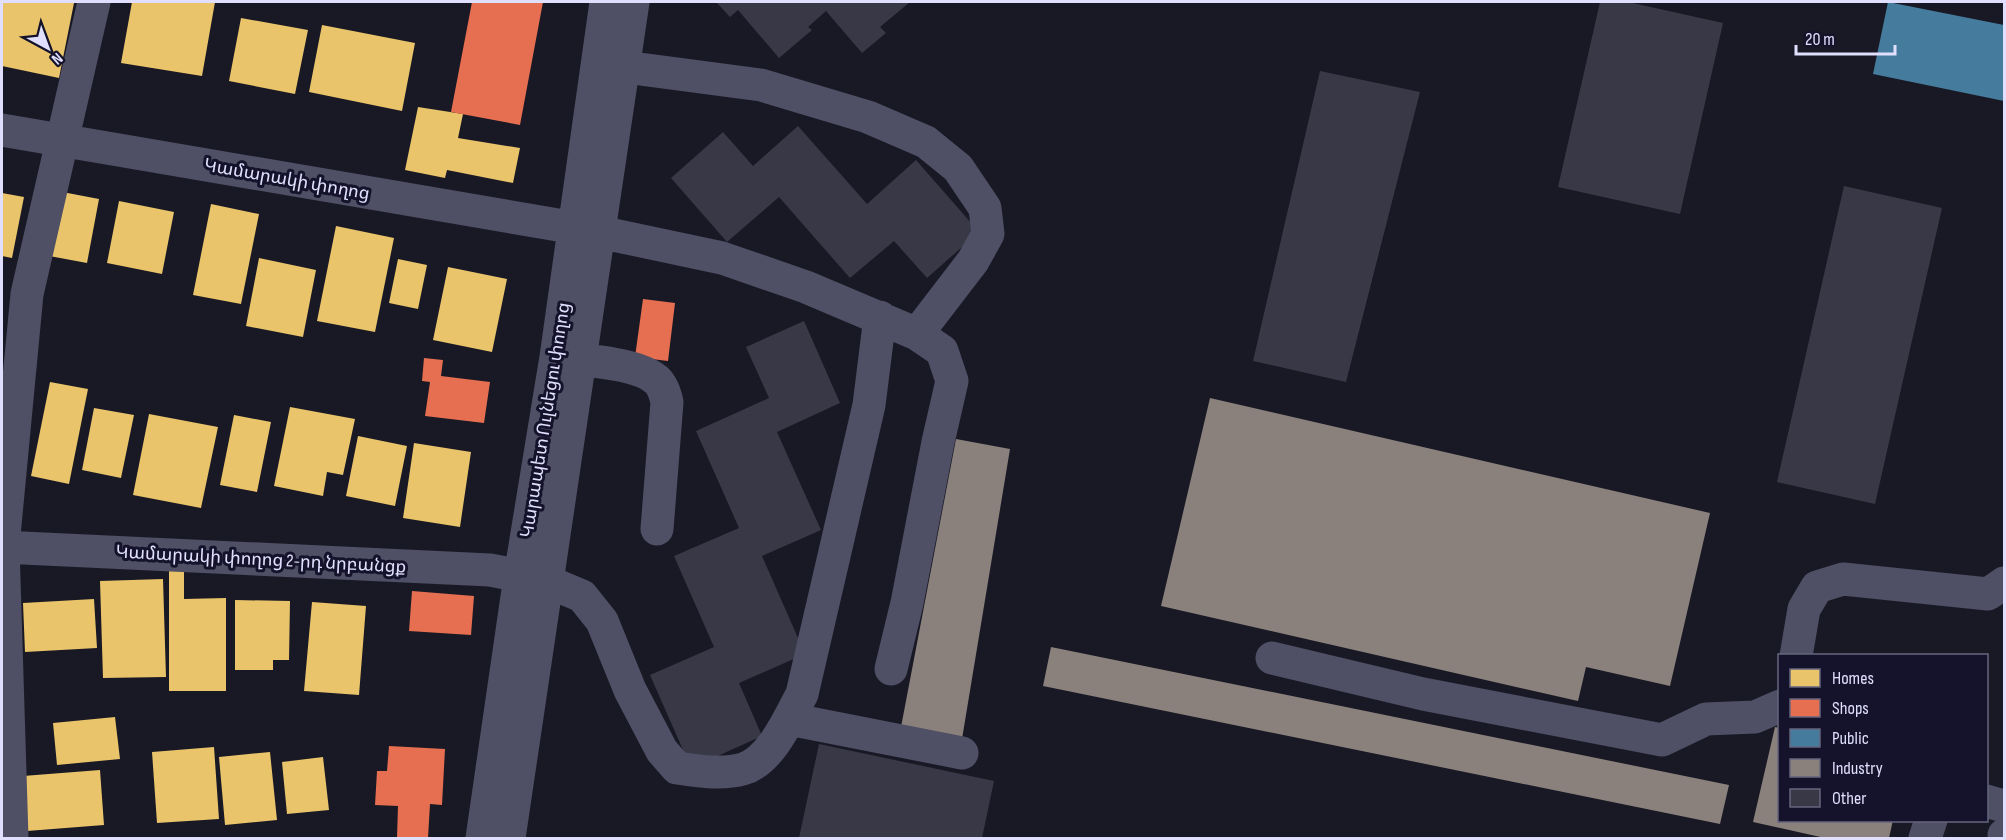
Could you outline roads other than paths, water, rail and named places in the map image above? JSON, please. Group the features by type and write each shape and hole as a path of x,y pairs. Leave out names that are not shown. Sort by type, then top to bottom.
{"street":[{"path":"12,838 2,547 27,294 94,2"},
{"name":"Կարապետ Ուլնեցու փողոց","path":"606,2 610,66"},
{"name":"Կարապետ Ուլնեցու փողոց","path":"482,838 533,578 568,359 610,66 633,2"},
{"path":"610,66 760,85 868,117 926,142 958,168 985,208 988,234 973,261 917,334"},
{"name":"Կամարակի փողոց","path":"2,130 586,230 722,258 806,287 917,334 942,351 952,381 938,442 908,603 891,669"},
{"path":"880,317 869,405 802,694 789,719 962,753"},
{"path":"568,359 643,370 656,379 664,390 667,402 657,529"},
{"name":"Կամարակի փողոց 2-րդ նրբանցք","path":"2,547 490,570 533,578 582,596 602,621 630,690 662,751 677,768 710,772 742,770 757,762 780,735 789,719"},
{"name":"Կարապետ Ուլնեցու փողոց","path":"509,838 533,578"},
{"path":"1796,654 1804,609 1817,588 1843,579 1988,594 2004,584"},
{"path":"1272,658 1423,694 1662,740 1706,719 1755,717 1778,706"},
{"path":"1988,802 2004,806"},
{"path":"1925,838 1930,822"}]}
